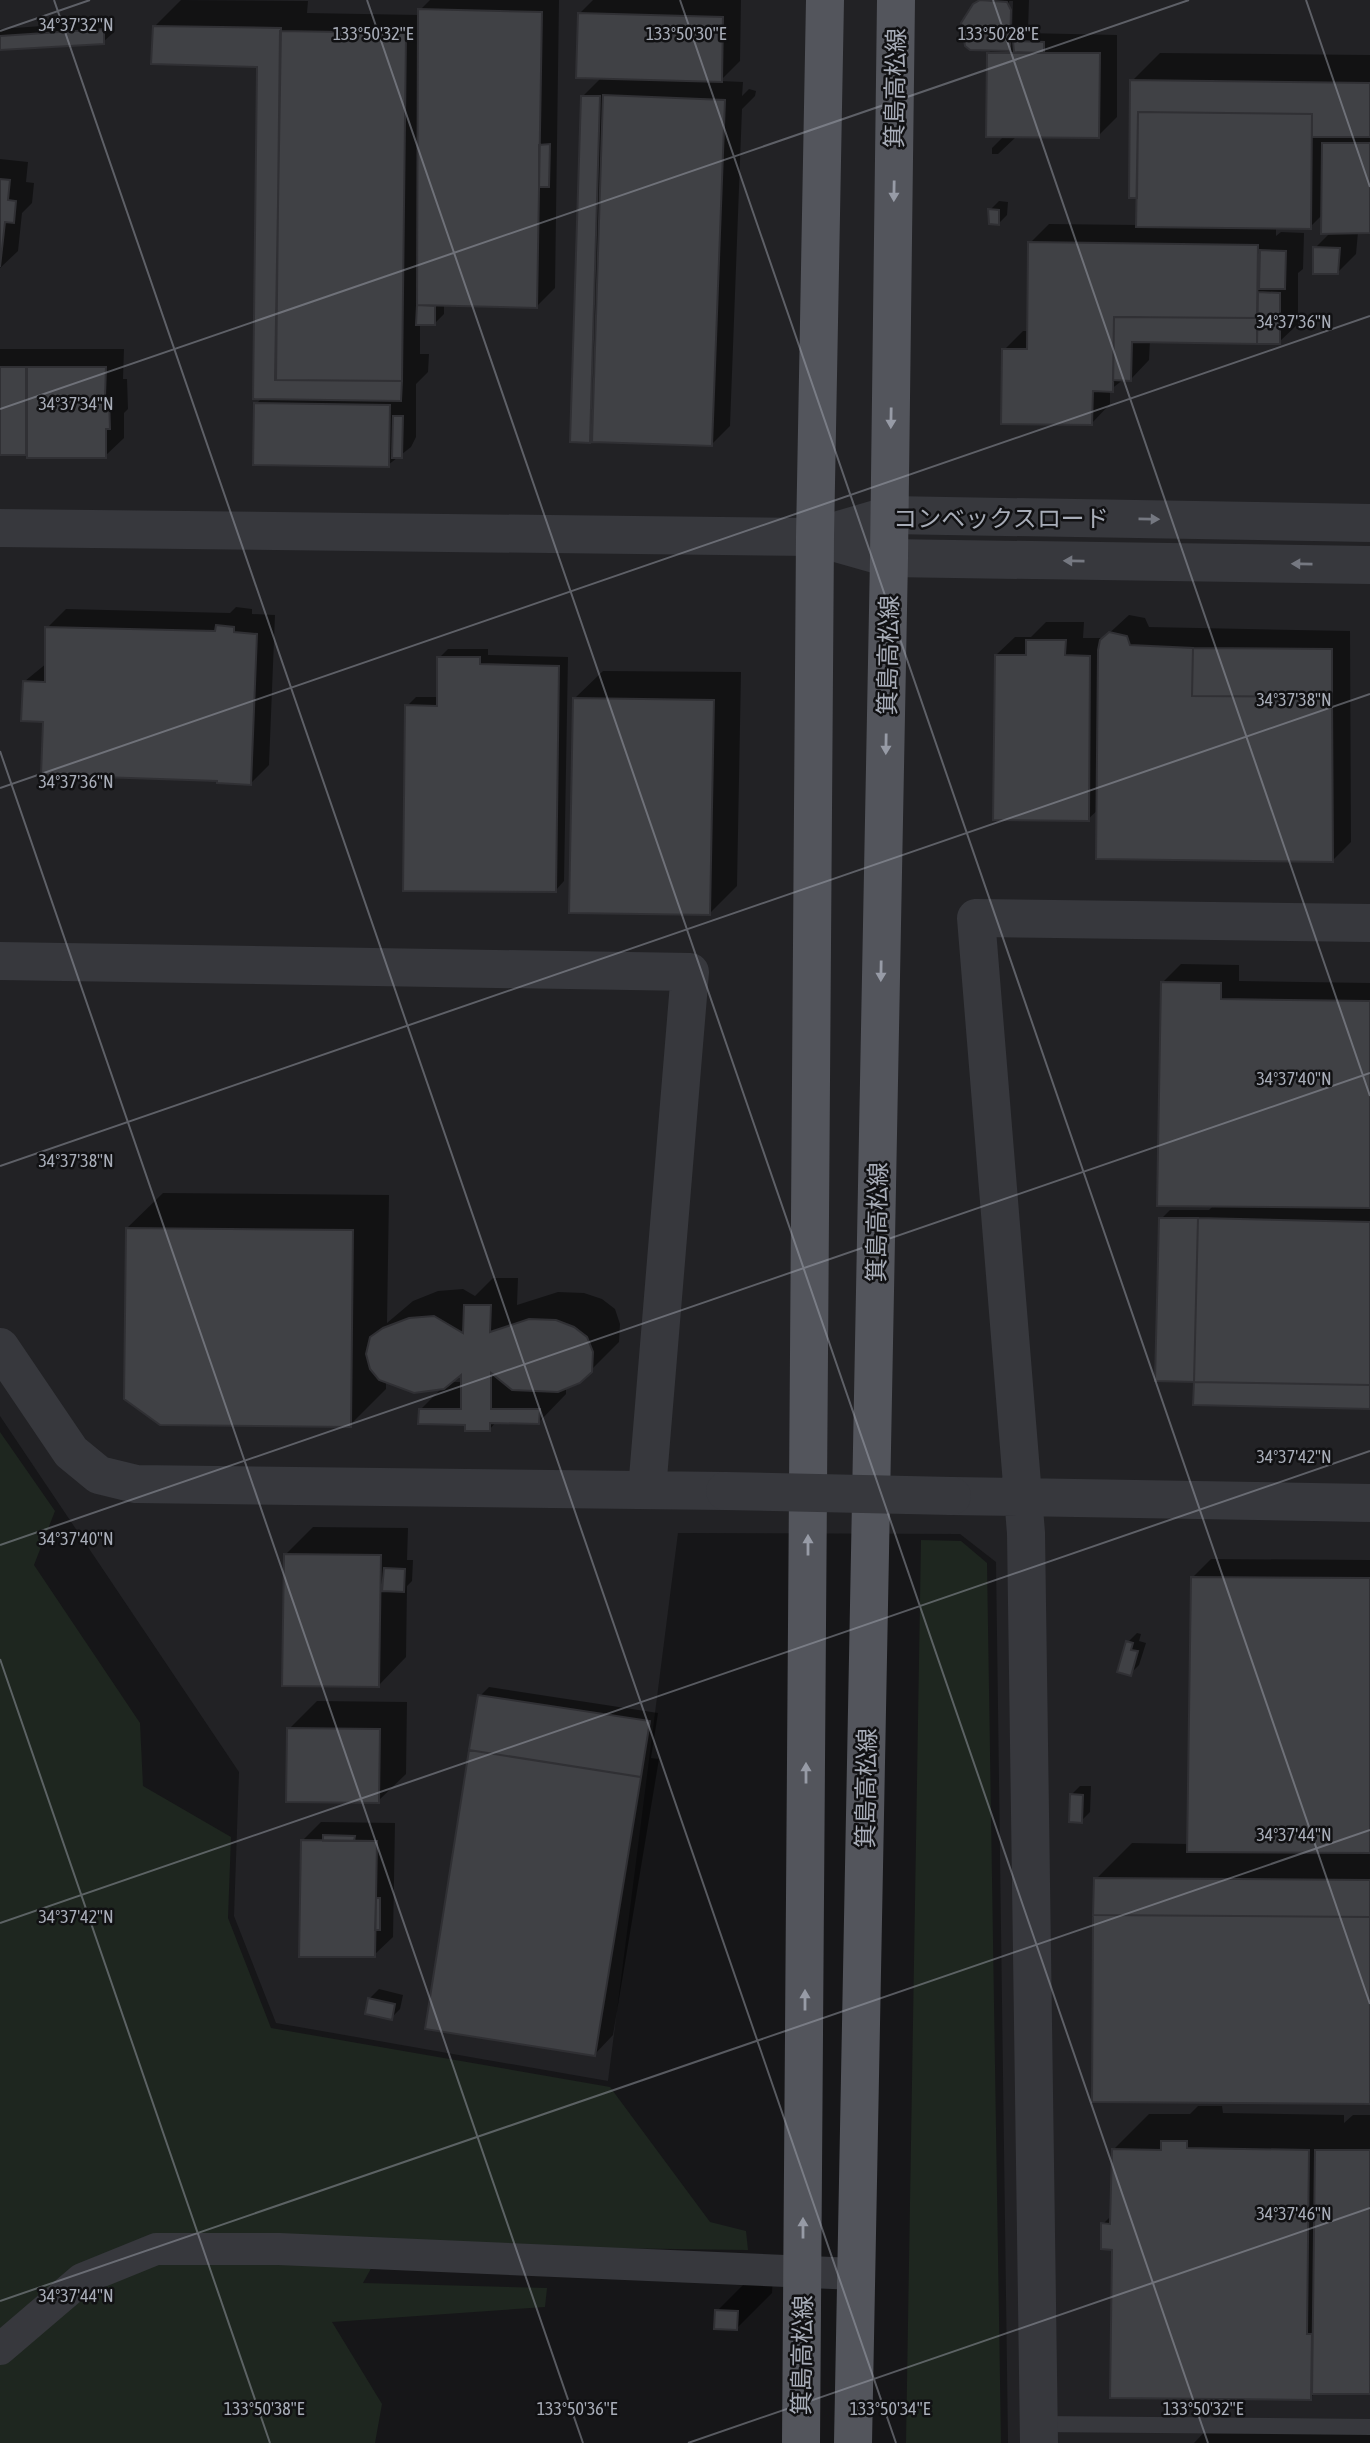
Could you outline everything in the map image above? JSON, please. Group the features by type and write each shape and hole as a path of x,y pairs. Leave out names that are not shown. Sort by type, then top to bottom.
{"main road":[{"name":"箕島高松線","path":"801,2443 814,537 825,0"},
{"name":"箕島高松線","path":"853,2443 890,515 896,0"}],"street":[{"name":"コンベックスロード","path":"814,537 890,515 1370,523"},
{"path":"0,528 814,537"},
{"name":"コンベックスロード","path":"814,537 889,558 1370,565"},
{"path":"1038,2433 1024,1499 976,918 1370,923"},
{"path":"0,961 690,972 647,1490"},
{"path":"0,1347 71,1452 99,1475 136,1484 1370,1503"},
{"path":"0,2348 82,2279 156,2249 279,2249 856,2274"}],"lane":[{"path":"1038,2433 1370,2427"}],"shaded area":[{"path":"0,0 1370,0 1370,2443 1008,2443 996,1562 960,1534 678,1533 608,2081 276,2023 234,1916 239,1772 0,1416"},
{"path":"0,1432 55,1511 34,1565 140,1723 143,1786 231,1837 228,1918 271,2028 610,2087 710,2222 746,2231 748,2250 384,2245 363,2283 547,2288 545,2307 332,2322 382,2404 375,2443 0,2443"},
{"path":"921,1540 961,1541 987,1563 1001,2443 906,2443"}],"building":[{"path":"980,0 1007,2 1011,10 1010,51 970,50 965,46 961,23 973,4"},
{"path":"418,9 542,12 537,308 417,305"},
{"path":"578,13 723,17 722,82 576,78"},
{"path":"153,26 281,28 275,380 402,381 401,401 253,399 257,67 151,64"},
{"path":"104,29 104,44 0,50 0,36"},
{"path":"280,31 406,33 402,381 276,380"},
{"path":"1013,41 1044,42 1044,53 1014,52"},
{"path":"987,53 1100,53 1099,138 986,137"},
{"path":"1130,80 1370,83 1370,137 1312,137 1312,114 1138,112 1137,198 1129,198"},
{"path":"603,95 725,100 712,446 592,442"},
{"path":"581,96 600,96 590,443 570,442"},
{"path":"1138,112 1312,114 1311,229 1136,227"},
{"path":"1322,143 1370,143 1370,233 1321,234"},
{"path":"550,144 549,187 539,187 539,145"},
{"path":"0,179 10,180 8,200 16,201 14,223 5,222 0,267"},
{"path":"988,209 999,210 999,225 989,224"},
{"path":"1028,242 1258,245 1257,318 1114,317 1113,392 1093,391 1092,425 1001,424 1002,349 1027,349"},
{"path":"1313,247 1340,248 1338,274 1313,274"},
{"path":"1260,250 1286,251 1285,289 1259,289"},
{"path":"1258,292 1280,293 1280,344 1257,344"},
{"path":"417,305 435,306 435,325 416,325"},
{"path":"1114,317 1257,318 1257,344 1132,342 1131,381 1113,380"},
{"path":"0,367 26,367 26,455 0,455"},
{"path":"27,367 106,367 105,397 109,397 110,429 106,429 106,458 27,458"},
{"path":"254,403 390,405 389,467 253,465"},
{"path":"393,416 403,416 402,458 392,458"},
{"path":"216,625 234,627 234,632 257,634 251,785 217,781 41,775 43,722 21,721 23,681 45,682 45,627 215,631"},
{"path":"1109,632 1127,636 1130,645 1193,648 1192,696 1332,697 1333,862 1096,859 1098,650 1100,640"},
{"path":"1026,640 1066,640 1065,655 1090,656 1089,821 993,820 995,655 1026,655"},
{"path":"1193,648 1332,649 1332,697 1192,696"},
{"path":"437,657 480,657 480,664 559,666 556,892 403,891 405,705 437,706"},
{"path":"573,698 714,700 710,915 569,913"},
{"path":"1161,982 1221,983 1221,999 1370,1001 1370,1208 1157,1206"},
{"path":"1159,1218 1198,1218 1194,1382 1155,1381"},
{"path":"1198,1218 1370,1222 1370,1385 1194,1382"},
{"path":"126,1228 353,1230 351,1427 160,1425 124,1399"},
{"path":"464,1305 491,1305 490,1332 529,1319 556,1320 574,1327 587,1337 593,1352 592,1372 580,1383 558,1392 512,1390 491,1373 491,1409 540,1409 539,1424 490,1423 490,1431 465,1431 465,1425 418,1424 419,1409 461,1409 461,1375 444,1389 414,1393 379,1380 370,1369 366,1354 370,1337 383,1328 409,1318 434,1316 463,1333"},
{"path":"1194,1382 1370,1385 1370,1409 1193,1405"},
{"path":"284,1554 381,1555 379,1687 282,1686"},
{"path":"384,1568 405,1569 404,1592 382,1591"},
{"path":"1191,1577 1370,1578 1370,1853 1187,1852"},
{"path":"1126,1641 1133,1643 1131,1650 1138,1651 1131,1676 1117,1672"},
{"path":"478,1695 650,1721 641,1777 469,1750"},
{"path":"287,1728 380,1729 379,1803 286,1802"},
{"path":"469,1750 641,1777 595,2056 425,2029"},
{"path":"1070,1794 1083,1795 1082,1823 1069,1822"},
{"path":"323,1835 355,1836 354,1841 323,1841"},
{"path":"301,1840 377,1841 375,1957 299,1957"},
{"path":"1094,1878 1370,1880 1370,1917 1093,1915"},
{"path":"376,1898 380,1898 380,1930 375,1930"},
{"path":"1093,1915 1370,1917 1370,2104 1092,2102"},
{"path":"368,1998 395,2004 392,2020 365,2014"},
{"path":"1161,2141 1187,2141 1187,2148 1309,2150 1307,2334 1312,2334 1311,2400 1110,2398 1112,2250 1101,2249 1101,2223 1110,2224 1112,2149 1161,2150"},
{"path":"1315,2150 1370,2150 1370,2394 1312,2394"},
{"path":"715,2310 738,2311 737,2330 714,2329"}]}
